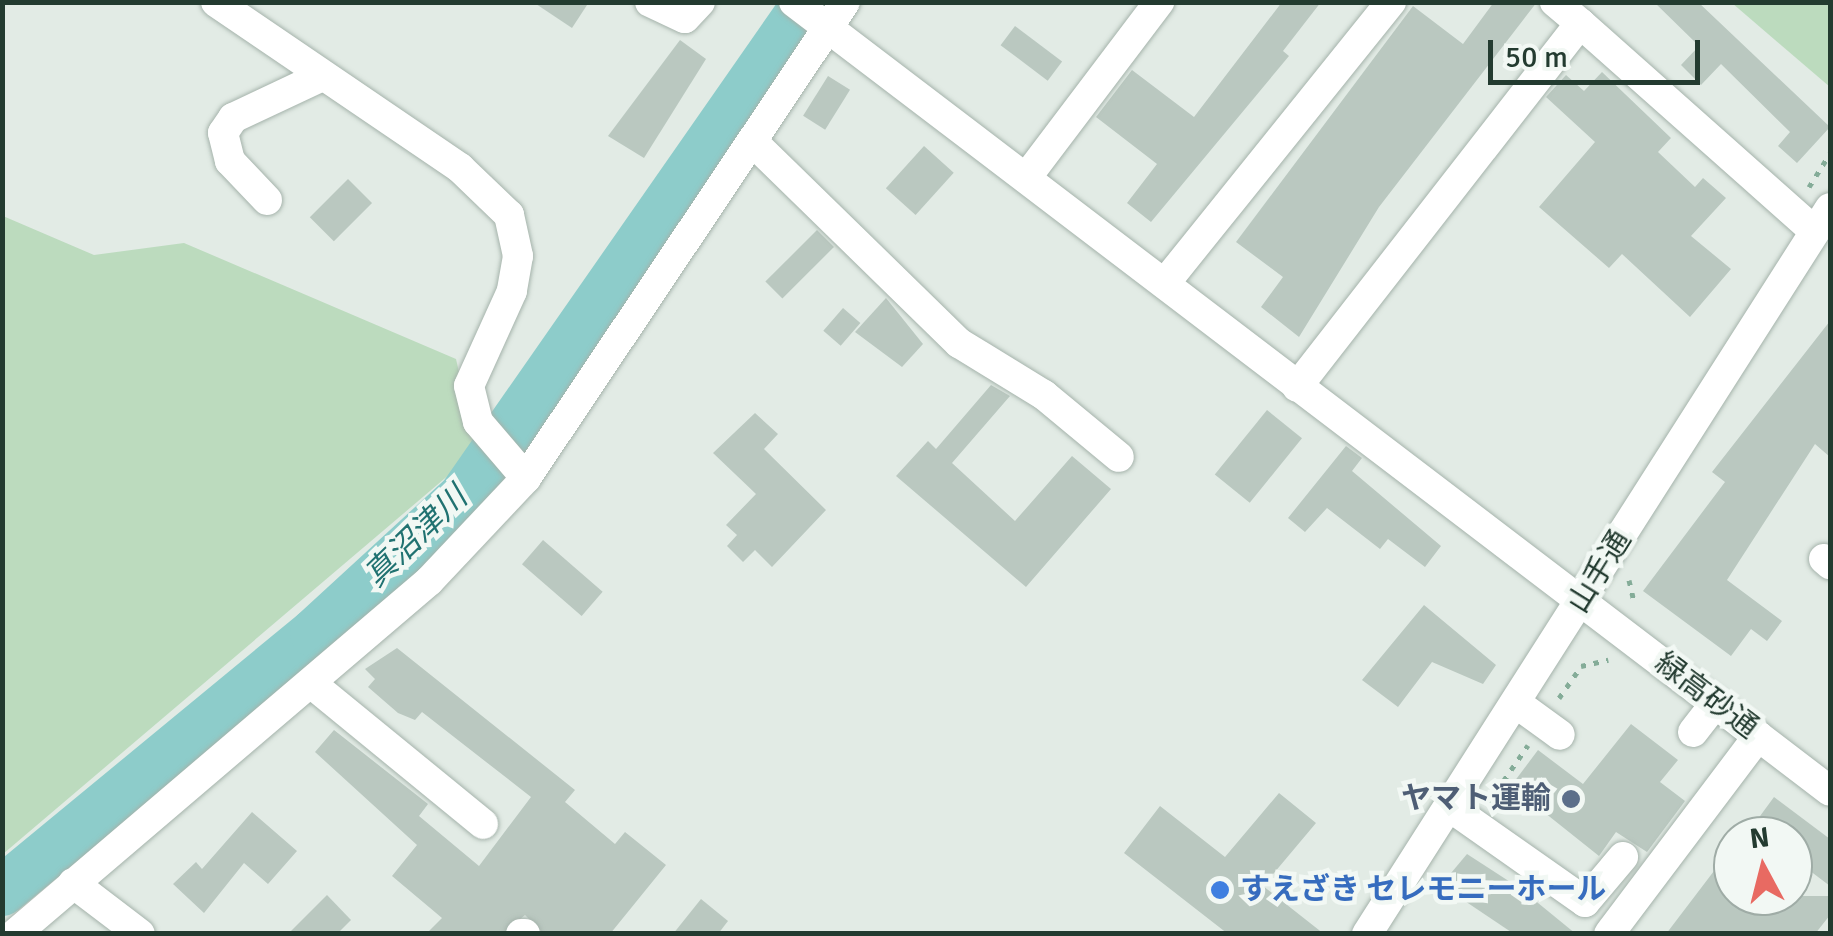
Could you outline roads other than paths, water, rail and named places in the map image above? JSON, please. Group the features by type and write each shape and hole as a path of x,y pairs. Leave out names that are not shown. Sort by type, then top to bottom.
{"street":[{"path":"216,2 272,34 320,78 460,168 509,215 518,256 469,386 478,422 520,471"},
{"path":"650,2 685,18 700,2"},
{"path":"1026,178 1159,2"},
{"path":"1165,283 1391,2"},
{"path":"1554,2 1823,220"},
{"path":"15,934 312,684 520,471 753,142 822,13"},
{"name":"緑高砂通","path":"822,13 1026,178 1830,791"},
{"path":"1298,386 1580,23"},
{"path":"267,200 230,161 223,133 233,118 320,78"},
{"path":"753,142 959,343 1044,395 1119,457"},
{"name":"山手通","path":"1367,934 1823,220"},
{"path":"312,684 482,824"},
{"path":"1516,703 1560,736"},
{"path":"1694,732 1716,703"},
{"path":"1610,934 1758,736"},
{"path":"1450,807 1585,902 1623,857"},
{"path":"73,883 140,934"}],"waterway":[{"name":"真沼津川","path":"2,891 315,633 463,497 808,2"}],"place":[{"name":"ヤマト運輸","path":"1571,799"},
{"name":"すえざき セレモニーホール","path":"1220,890"}]}
